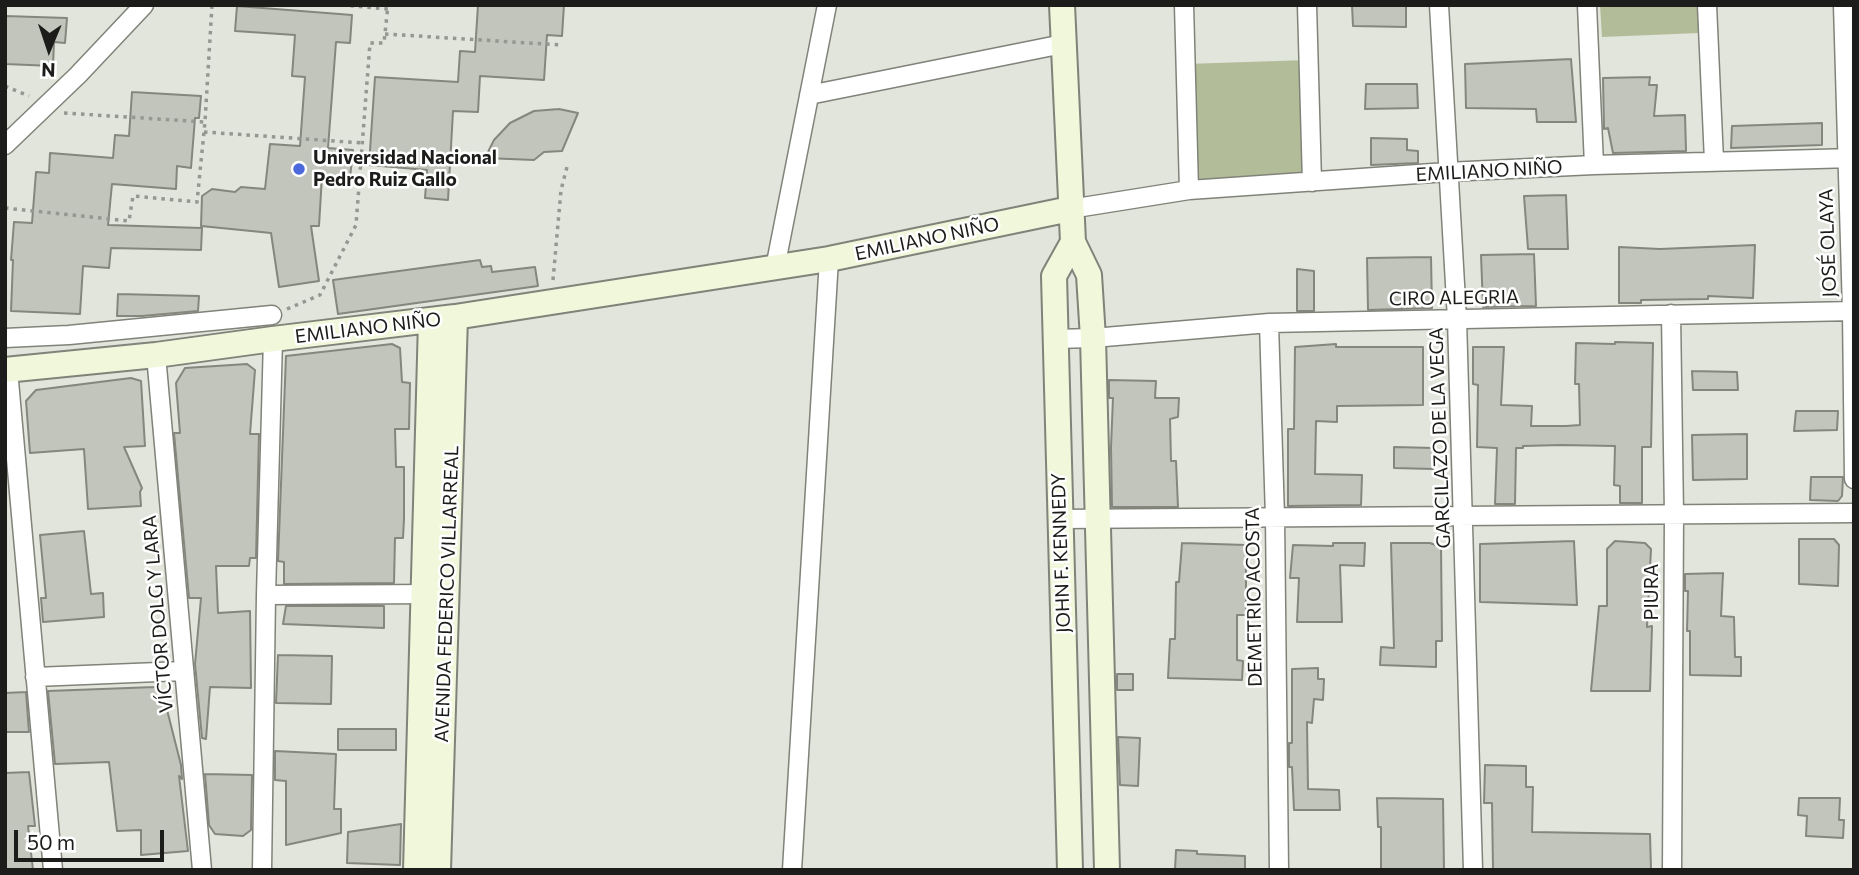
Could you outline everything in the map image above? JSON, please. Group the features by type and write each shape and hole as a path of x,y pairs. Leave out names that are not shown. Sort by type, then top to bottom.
{"street":[{"path":"5,145 78,75 144,5"},
{"path":"775,268 827,5"},
{"name":"JOHN F. KENNEDY","path":"1062,5 1073,242 1089,275 1094,338 1107,870"},
{"path":"1184,5 1189,190"},
{"path":"1307,5 1312,182"},
{"name":"GARCILAZO DE LA VEGA","path":"1439,5 1457,319 1474,870"},
{"path":"1587,5 1594,165"},
{"path":"1707,5 1714,162"},
{"name":"JOSÉ OLAYA","path":"1843,5 1850,158 1854,479"},
{"path":"809,95 1063,44"},
{"name":"EMILIANO NIÑO","path":"7,370 156,355 272,327 443,319 829,259 1070,209 1189,190 1594,165 1850,158"},
{"name":"JOHN F. KENNEDY","path":"1070,870 1054,276 1073,242"},
{"path":"792,870 829,259"},
{"name":"CIRO ALEGRIA","path":"1055,339 1269,323 1853,311"},
{"name":"PIURA","path":"1671,314 1674,515 1672,870"},
{"name":"AVENIDA FEDERICO VILLARREAL","path":"438,870 436,594 443,319"},
{"name":"DEMETRIO ACOSTA","path":"1269,323 1275,518 1279,870"},
{"path":"5,338 272,327 262,870"},
{"name":"VÍCTOR DOLG Y LARA","path":"156,355 202,870"},
{"path":"7,370 53,870"},
{"path":"1059,519 1854,513"},
{"path":"266,595 436,594"},
{"name":"AVENIDA FEDERICO VILLARREAL","path":"416,870 436,594"},
{"path":"34,677 183,671"}],"path":[{"path":"5,208 130,221 133,196 197,202 212,5"},
{"path":"272,327 320,295 356,225 370,43 384,43 388,7 342,5"},
{"path":"385,34 561,45"},
{"path":"5,86 60,113 205,122"},
{"path":"204,132 363,143"},
{"path":"553,279 561,190 568,163"}],"green space":[{"path":"1600,5 1698,5 1699,33 1602,37"},
{"path":"1308,60 1312,182 1189,190 1186,64"}],"building":[{"path":"478,5 564,5 562,36 547,35 544,80 480,76 478,112 453,111 448,200 425,198 427,170 369,165 375,77 458,82 460,51 475,52"},
{"path":"1352,5 1406,5 1406,27 1353,26"},
{"path":"237,6 352,15 350,43 336,42 328,148 353,150 350,178 322,176 319,226 311,226 319,281 279,287 271,233 201,226 202,196 212,189 235,192 241,187 265,189 270,144 300,146 305,77 292,76 295,35 235,31"},
{"path":"5,16 67,18 65,43 54,42 53,66 5,64"},
{"path":"1571,59 1576,122 1537,122 1536,109 1466,108 1465,64"},
{"path":"1650,77 1649,85 1657,85 1654,116 1685,115 1686,151 1613,153 1608,128 1604,129 1603,78"},
{"path":"1366,84 1417,84 1418,108 1365,109"},
{"path":"132,92 201,96 199,118 195,118 191,168 177,166 176,189 112,184 108,225 202,228 201,250 111,248 109,268 83,266 80,314 11,311 14,222 32,223 36,172 49,173 50,153 113,158 115,135 129,136"},
{"path":"559,109 578,113 562,151 544,152 534,160 485,158 494,140 510,123 534,111"},
{"path":"1822,123 1822,145 1731,148 1732,126"},
{"path":"1371,138 1407,139 1407,150 1418,151 1418,163 1371,165"},
{"path":"1566,195 1568,249 1528,249 1524,196"},
{"path":"1755,245 1753,298 1708,296 1708,299 1619,303 1619,247 1660,249"},
{"path":"1534,254 1536,306 1483,307 1481,255"},
{"path":"1431,257 1432,308 1368,310 1367,258"},
{"path":"480,260 482,267 491,266 492,272 535,267 538,286 338,314 333,280"},
{"path":"1297,269 1314,271 1314,311 1297,311"},
{"path":"118,294 199,296 198,311 117,316"},
{"path":"1576,343 1653,343 1651,447 1642,447 1642,503 1620,503 1620,486 1614,485 1615,446 1561,445 1516,448 1515,504 1495,504 1497,448 1477,447 1478,385 1473,384 1473,347 1504,347 1501,405 1532,406 1531,426 1566,426 1580,425 1579,384 1575,384"},
{"path":"392,344 400,348 402,382 410,383 409,429 395,429 396,467 404,467 404,519 403,538 395,538 394,583 284,584 284,562 278,561 286,356"},
{"path":"1336,344 1336,347 1423,347 1423,405 1337,406 1337,422 1316,421 1315,474 1362,475 1361,505 1288,506 1288,429 1294,429 1295,347"},
{"path":"247,364 255,370 250,434 259,434 256,558 250,558 249,566 216,566 218,613 250,611 251,688 210,687 206,739 202,738 195,664 201,598 189,598 174,433 180,433 176,383 185,368"},
{"path":"1692,371 1737,372 1738,390 1693,390"},
{"path":"131,378 141,381 145,446 124,447 142,488 141,506 88,509 84,449 30,453 26,401 36,390"},
{"path":"1109,380 1156,381 1155,398 1179,398 1178,417 1170,419 1171,461 1176,461 1178,507 1112,507 1113,398 1109,398"},
{"path":"1796,411 1838,411 1837,430 1794,431"},
{"path":"1747,434 1747,479 1693,480 1692,435"},
{"path":"1394,447 1434,448 1433,469 1394,468"},
{"path":"1811,477 1843,477 1842,496 1838,501 1810,500"},
{"path":"84,531 91,594 103,593 104,617 43,622 41,598 46,598 40,535"},
{"path":"1799,539 1834,539 1839,545 1838,586 1799,584"},
{"path":"1574,541 1577,605 1480,602 1480,544"},
{"path":"1615,541 1645,543 1651,549 1647,627 1652,626 1650,691 1591,691 1599,606 1607,606 1607,549"},
{"path":"1182,543 1246,545 1246,615 1237,615 1237,660 1243,661 1242,680 1168,678 1170,639 1175,639 1176,582 1179,582"},
{"path":"1333,543 1365,543 1364,566 1340,565 1342,622 1297,622 1299,578 1290,578 1293,545 1333,546"},
{"path":"1391,543 1430,543 1441,547 1442,641 1436,641 1436,667 1380,665 1381,647 1394,648"},
{"path":"1723,573 1721,616 1734,617 1735,657 1741,657 1741,676 1690,675 1690,631 1687,631 1688,591 1685,591 1685,574"},
{"path":"286,606 384,606 384,628 283,624"},
{"path":"278,655 332,656 331,704 276,703"},
{"path":"1318,668 1318,679 1324,679 1323,700 1314,699 1312,723 1307,722 1308,789 1339,790 1340,810 1294,810 1292,767 1289,767 1289,743 1292,743 1292,669"},
{"path":"1117,674 1133,674 1133,690 1117,690"},
{"path":"155,687 162,690 181,765 182,779 179,776 188,851 141,855 141,830 117,831 109,762 55,764 48,691"},
{"path":"26,692 29,732 5,732 5,693"},
{"path":"338,729 396,729 396,750 338,750"},
{"path":"1118,737 1140,738 1138,786 1120,785"},
{"path":"275,751 336,754 334,809 341,809 341,833 286,845 286,781 275,780"},
{"path":"1485,765 1526,766 1526,787 1533,787 1532,832 1650,834 1651,870 1493,870 1492,803 1484,803"},
{"path":"29,772 35,826 28,826 33,870 5,870 5,773"},
{"path":"205,774 252,775 251,830 243,836 215,834 209,825"},
{"path":"1377,798 1443,799 1444,870 1381,870 1381,827 1378,827"},
{"path":"1799,798 1840,798 1839,820 1844,820 1843,838 1806,836 1807,816 1798,815"},
{"path":"401,824 400,865 347,863 348,832"},
{"path":"1176,850 1197,851 1197,854 1245,856 1245,870 1175,870"}],"place":[{"name":"Universidad Nacional Pedro Ruiz Gallo","path":"299,169"}]}
